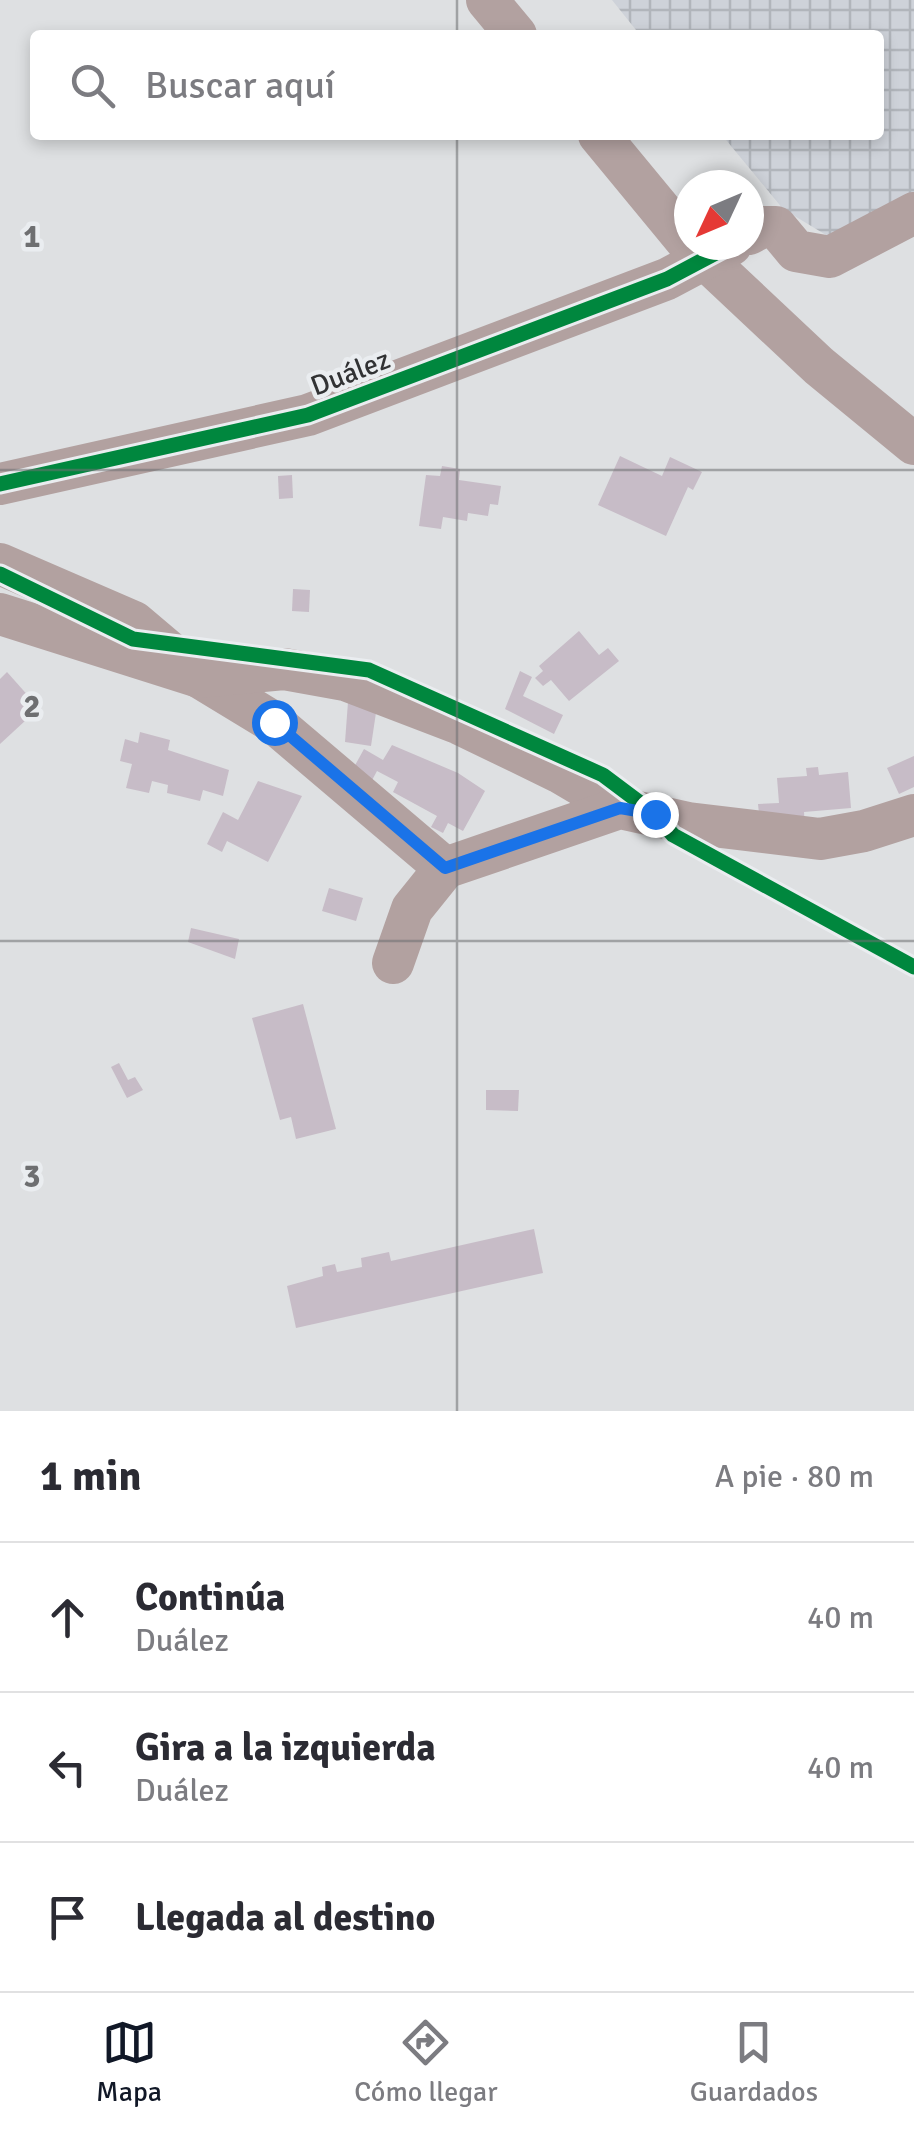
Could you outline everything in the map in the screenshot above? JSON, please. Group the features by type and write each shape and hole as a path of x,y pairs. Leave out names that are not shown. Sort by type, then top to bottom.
{"street":[{"path":"487,0 512,30"},
{"path":"604,140 674,217"},
{"path":"764,226 776,226 796,251 830,256 914,213"},
{"name":"Duález","path":"0,484 308,415 677,260"},
{"path":"714,260 819,366 914,444"},
{"path":"0,564 134,622 199,677 274,722 445,868"},
{"path":"0,614 199,677 284,669 345,680 460,724 559,772 620,808 688,823 820,838 864,831 914,815"},
{"path":"392,964 412,909 445,868 620,808"}],"shaded area":[{"path":"612,0 914,0 914,195 831,238 783,209 764,186 764,170 751,170 726,140 884,140 884,30 636,30"}],"building":[{"path":"620,456 662,476 670,457 702,472 693,490 688,487 666,536 598,505"},
{"path":"442,466 460,469 459,480 501,486 498,505 490,504 488,516 468,513 467,521 443,517 441,529 419,526 426,475 440,476"},
{"path":"292,475 293,498 279,499 278,476"},
{"path":"293,589 310,590 309,612 292,611"},
{"path":"579,631 599,655 608,648 619,661 569,701 551,680 543,686 535,678 543,671 539,666"},
{"path":"520,671 532,677 523,696 563,715 554,734 505,709"},
{"path":"7,672 39,708 0,744 0,679"},
{"path":"348,702 377,706 371,746 345,742"},
{"path":"140,732 170,740 168,750 229,770 223,796 203,790 200,801 167,793 168,785 152,781 149,793 126,788 132,764 120,761 125,739 138,743"},
{"path":"392,745 458,773 485,791 463,831 448,823 443,833 431,827 437,816 393,792 398,782 377,771 370,784 353,769 364,749 383,760"},
{"path":"914,756 914,787 899,794 887,768"},
{"path":"818,767 819,775 848,772 851,808 804,812 805,829 760,823 758,804 779,803 777,778 807,776 806,768"},
{"path":"258,781 302,796 268,862 227,841 222,852 207,844 223,812 238,820"},
{"path":"329,888 363,898 356,921 322,911"},
{"path":"191,928 239,939 235,959 188,942"},
{"path":"303,1004 336,1129 296,1139 291,1117 280,1120 252,1018"},
{"path":"119,1063 128,1080 135,1077 143,1090 127,1098 111,1067"},
{"path":"486,1090 519,1090 518,1111 486,1110"},
{"path":"534,1229 543,1273 296,1328 287,1286 323,1276 322,1267 335,1264 337,1272 362,1267 361,1258 389,1252 391,1261"}],"cycle path":[{"path":"0,484 308,415 667,279 703,260"},
{"path":"0,574 133,639 369,670 603,775 655,814 673,835 914,967"}],"route":[{"path":"274,722 445,868 488,850 620,808 655,814"}]}
